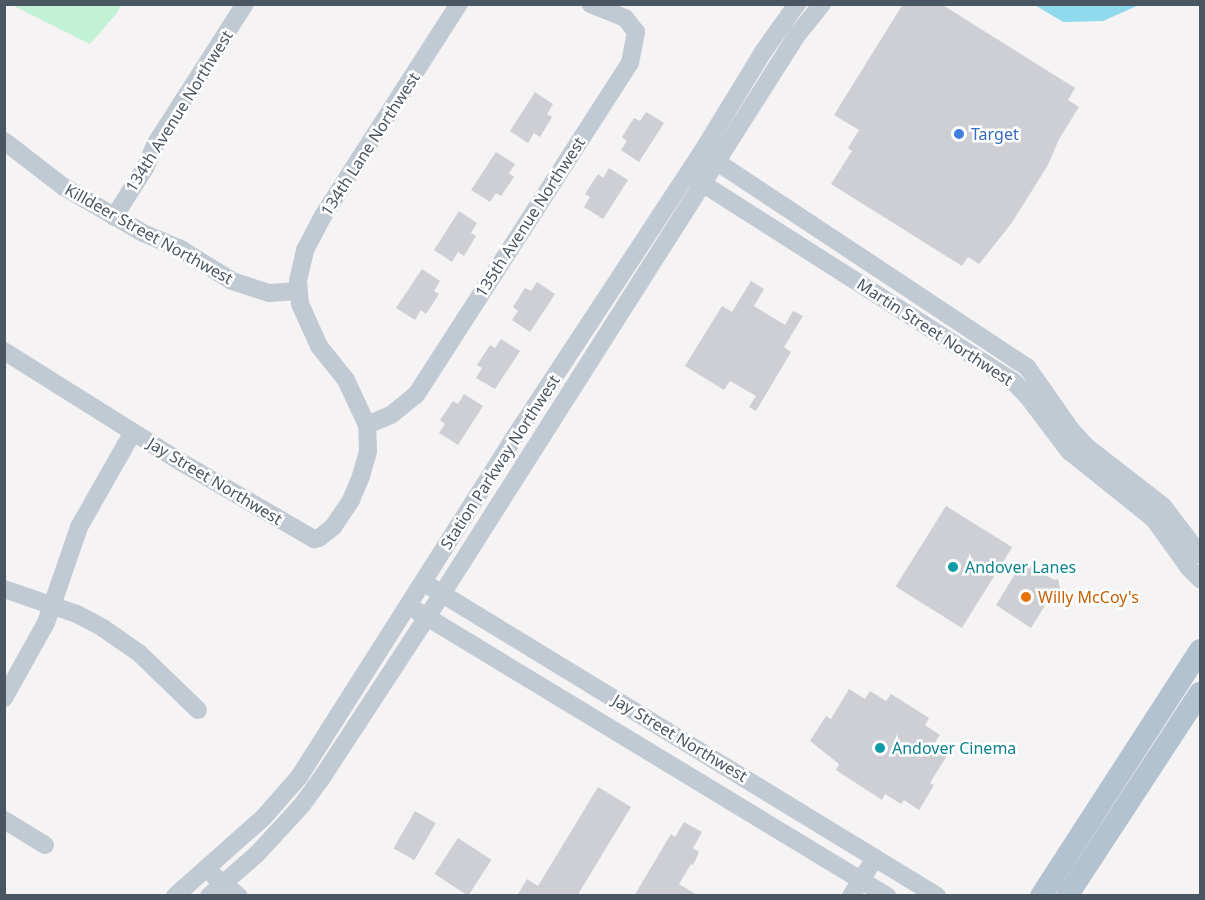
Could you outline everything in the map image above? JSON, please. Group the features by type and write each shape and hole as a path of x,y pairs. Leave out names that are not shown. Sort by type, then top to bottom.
{"main road":[{"path":"1041,896 1200,650"},
{"path":"1067,896 1200,693"}],"street":[{"name":"134th Avenue Northwest","path":"114,217 145,168 156,142 245,4"},
{"name":"134th Lane Northwest","path":"299,291 298,280 305,250 324,214 459,4"},
{"name":"135th Avenue Northwest","path":"367,425 391,415 416,395 630,63 636,32 625,18 591,4"},
{"name":"Station Parkway Northwest","path":"709,157 763,52 797,4"},
{"name":"Station Parkway Northwest","path":"175,896 263,818 299,777 423,581 709,157 822,4"},
{"path":"763,52 780,62"},
{"name":"Killdeer Street Northwest","path":"4,141 64,187 114,217 179,248 232,282 269,293 299,291"},
{"name":"Martin Street Northwest","path":"709,157 1027,367 1080,439 1163,506 1200,555"},
{"name":"Station Parkway Northwest","path":"209,896 257,854 302,805 442,594 695,178"},
{"name":"Martin Street Northwest","path":"695,178 1014,382 1070,451 1154,519 1189,568 1200,579"},
{"path":"299,291 300,304 307,323 319,346 346,380 367,425"},
{"name":"Jay Street Northwest","path":"4,351 132,432 314,539 333,527 351,500 368,451 367,425"},
{"path":"4,698 46,623 79,527 132,432"},
{"name":"Jay Street Northwest","path":"423,581 937,896"},
{"path":"4,589 52,605 103,627 139,653 198,710"},
{"name":"Jay Street Northwest","path":"407,606 427,616 856,888 887,896"},
{"path":"4,820 45,845"},
{"path":"856,888 875,858"},
{"path":"206,869 239,896"}],"green space":[{"path":"12,5 121,5 117,13 90,44"}],"water":[{"path":"1035,5 1139,5 1103,21 1063,22"}],"building":[{"name":"Target","path":"903,4 941,4 1075,88 1068,100 1079,107 1059,139 1048,165 1011,224 979,264 968,257 962,266 831,184 852,151 848,148 859,130 834,115"},
{"path":"535,92 553,104 547,114 552,117 540,137 534,133 528,143 510,131"},
{"path":"646,112 664,123 639,162 621,150 627,141 622,137 634,118 640,121"},
{"path":"496,152 515,164 509,173 514,177 501,196 496,193 490,202 471,190"},
{"path":"609,168 628,180 603,219 584,207 590,197 585,194 598,174 603,178"},
{"path":"459,211 477,223 471,233 476,236 464,256 458,252 452,262 434,250"},
{"path":"422,269 440,281 434,291 439,294 426,314 421,310 415,320 396,308"},
{"path":"751,281 764,289 754,306 785,325 793,311 803,316 784,347 791,352 756,411 749,407 756,396 730,381 724,390 685,366 722,306 732,312"},
{"path":"537,282 555,294 530,332 512,320 518,311 513,307 525,288 531,291"},
{"path":"501,339 520,351 495,389 476,378 482,368 477,365 490,345 495,348"},
{"path":"464,394 483,406 458,445 439,433 445,424 440,420 453,401 458,404"},
{"name":"Andover Lanes","path":"946,506 1012,547 962,628 896,587"},
{"name":"Willy McCoy's","path":"1023,561 1054,580 1058,579 1060,589 1054,591 1031,628 996,605"},
{"name":"Andover Cinema","path":"849,689 865,699 870,691 886,701 891,694 929,718 925,725 940,735 933,745 948,754 930,783 934,785 919,810 904,800 901,804 885,794 882,800 836,770 839,764 810,741 826,716 831,719"},
{"path":"598,787 631,807 577,896 517,896 527,879 538,886"},
{"path":"415,811 436,823 414,860 394,848"},
{"path":"684,822 702,832 693,848 699,852 693,865 691,864 679,884 699,896 634,896 671,834 675,837"},
{"path":"458,838 492,860 468,896 435,874"}],"place":[{"name":"Target","path":"959,134"},
{"name":"Andover Lanes","path":"953,567"},
{"name":"Willy McCoy's","path":"1026,597"},
{"name":"Andover Cinema","path":"880,748"}]}
